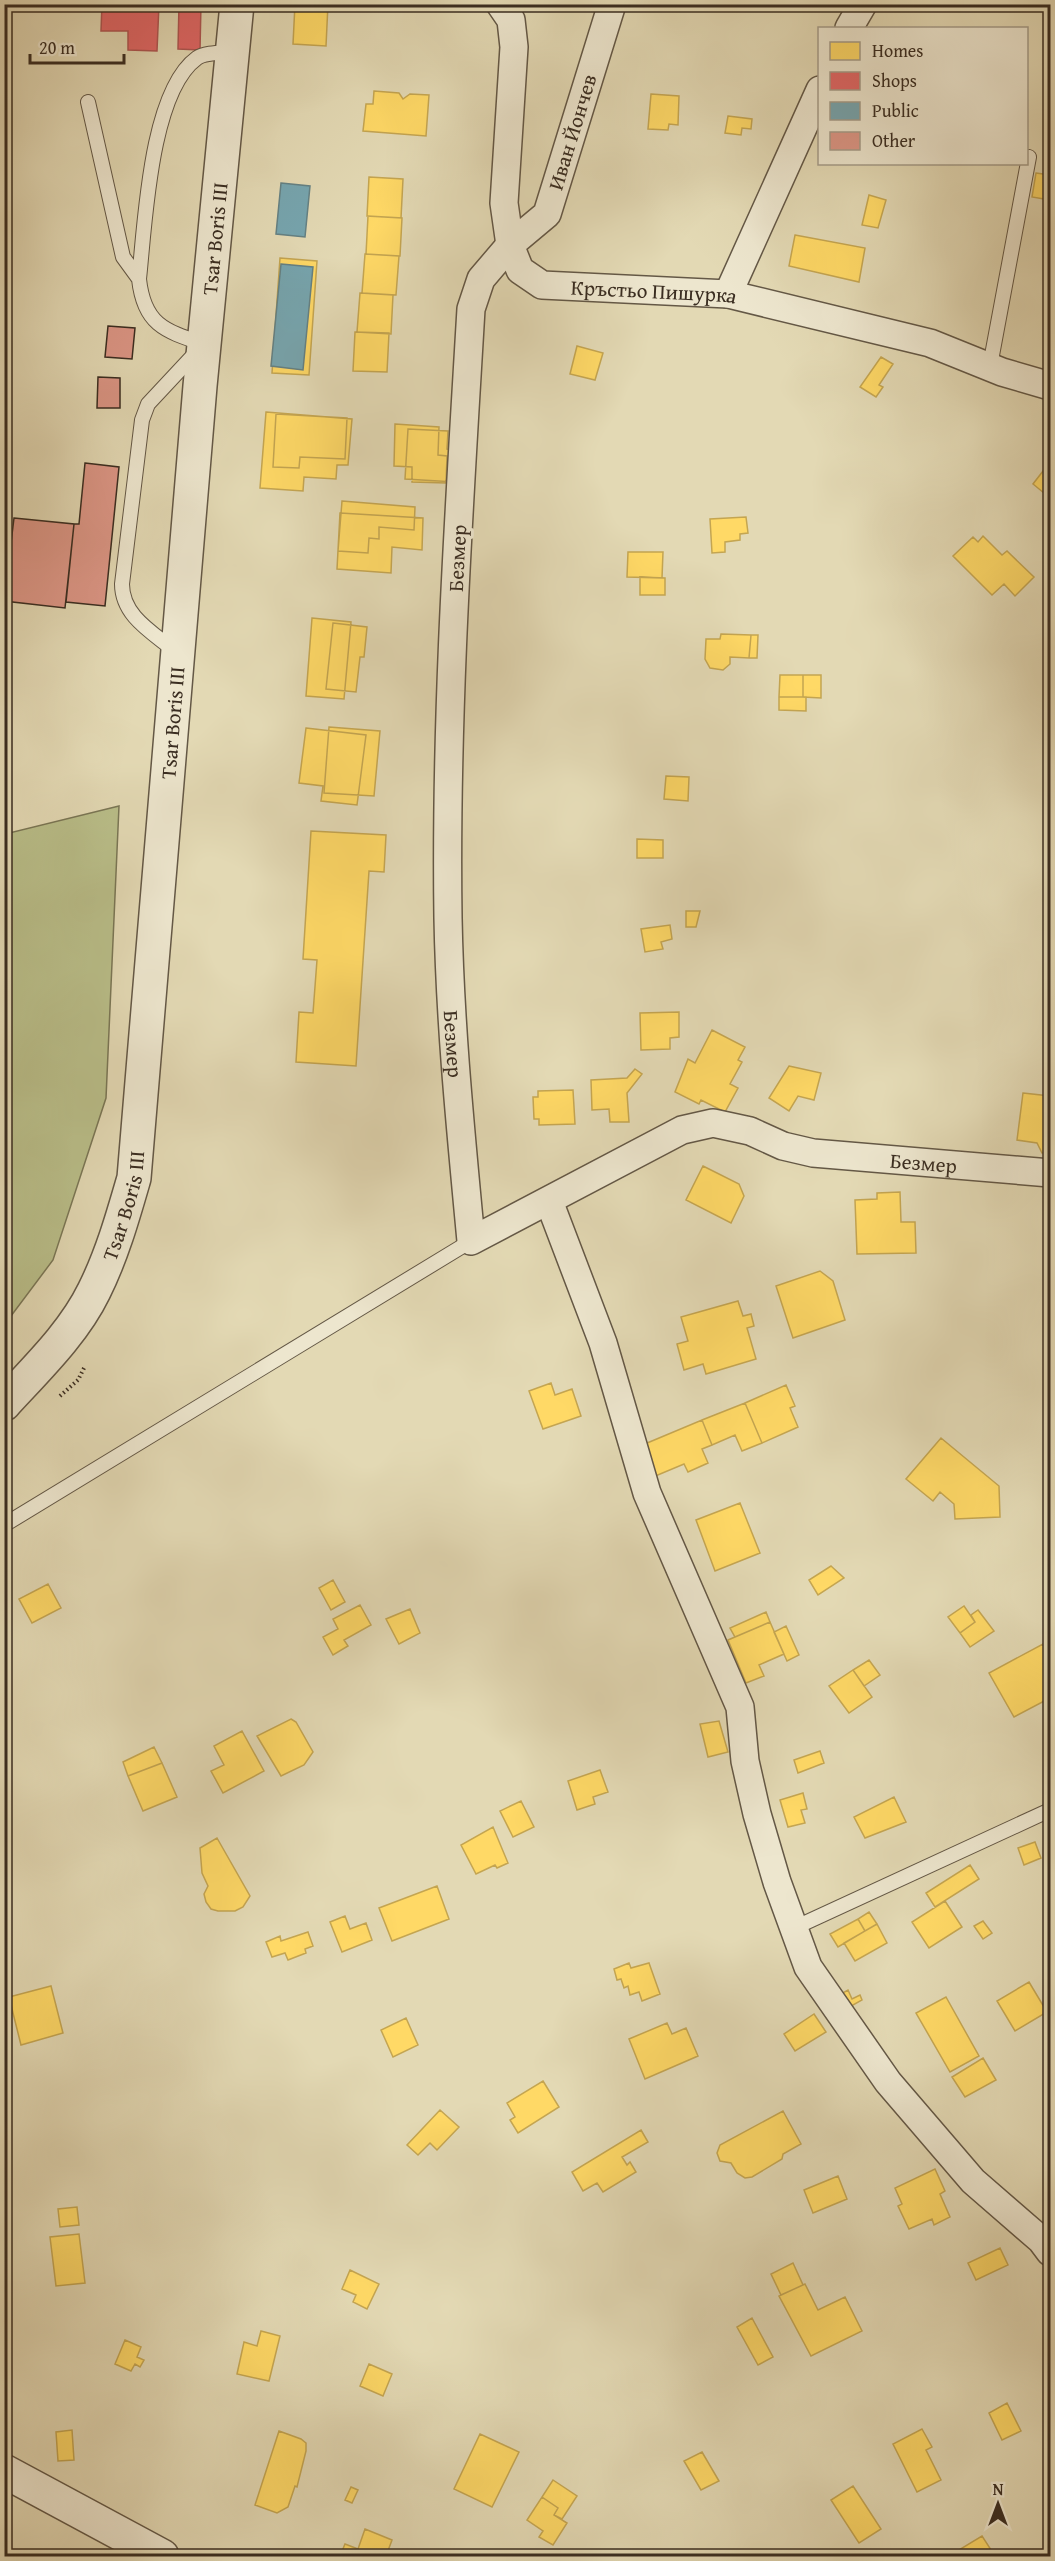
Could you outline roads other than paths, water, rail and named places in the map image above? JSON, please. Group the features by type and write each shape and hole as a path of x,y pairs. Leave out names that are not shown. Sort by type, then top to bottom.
{"street":[{"name":"Tsar Boris III","path":"4,1404 61,1342 94,1293 116,1239 134,1178 204,344 237,4"},
{"name":"Кръстьо Пишурка","path":"500,4 511,20 514,47 504,203 510,245 520,270 542,285 728,294 930,343 1050,386"},
{"name":"Иван Йончев","path":"510,245 547,214 612,4"},
{"path":"850,27 863,4"},
{"path":"728,294 818,92"},
{"name":"Безмер","path":"510,245 481,279 471,309 452,638 448,916 451,1020 471,1241 682,1130 713,1123 750,1131 783,1146 813,1153 1050,1173"},
{"path":"549,1201 603,1343 647,1493 740,1707 745,1761 757,1814 808,1967 888,2082 973,2181 1041,2240 1050,2252"},
{"path":"4,2471 162,2556"}],"lane":[{"path":"178,653 128,611 122,598 122,584 142,420 148,404 204,344 171,333 152,320 141,300 139,279 158,135 169,99 186,68 199,56 232,52"},
{"path":"88,102 123,257 139,279"},
{"path":"1028,162 1029,157"},
{"path":"990,366 1028,165"},
{"path":"4,1525 471,1241"},
{"path":"794,1928 1050,1810"}]}
